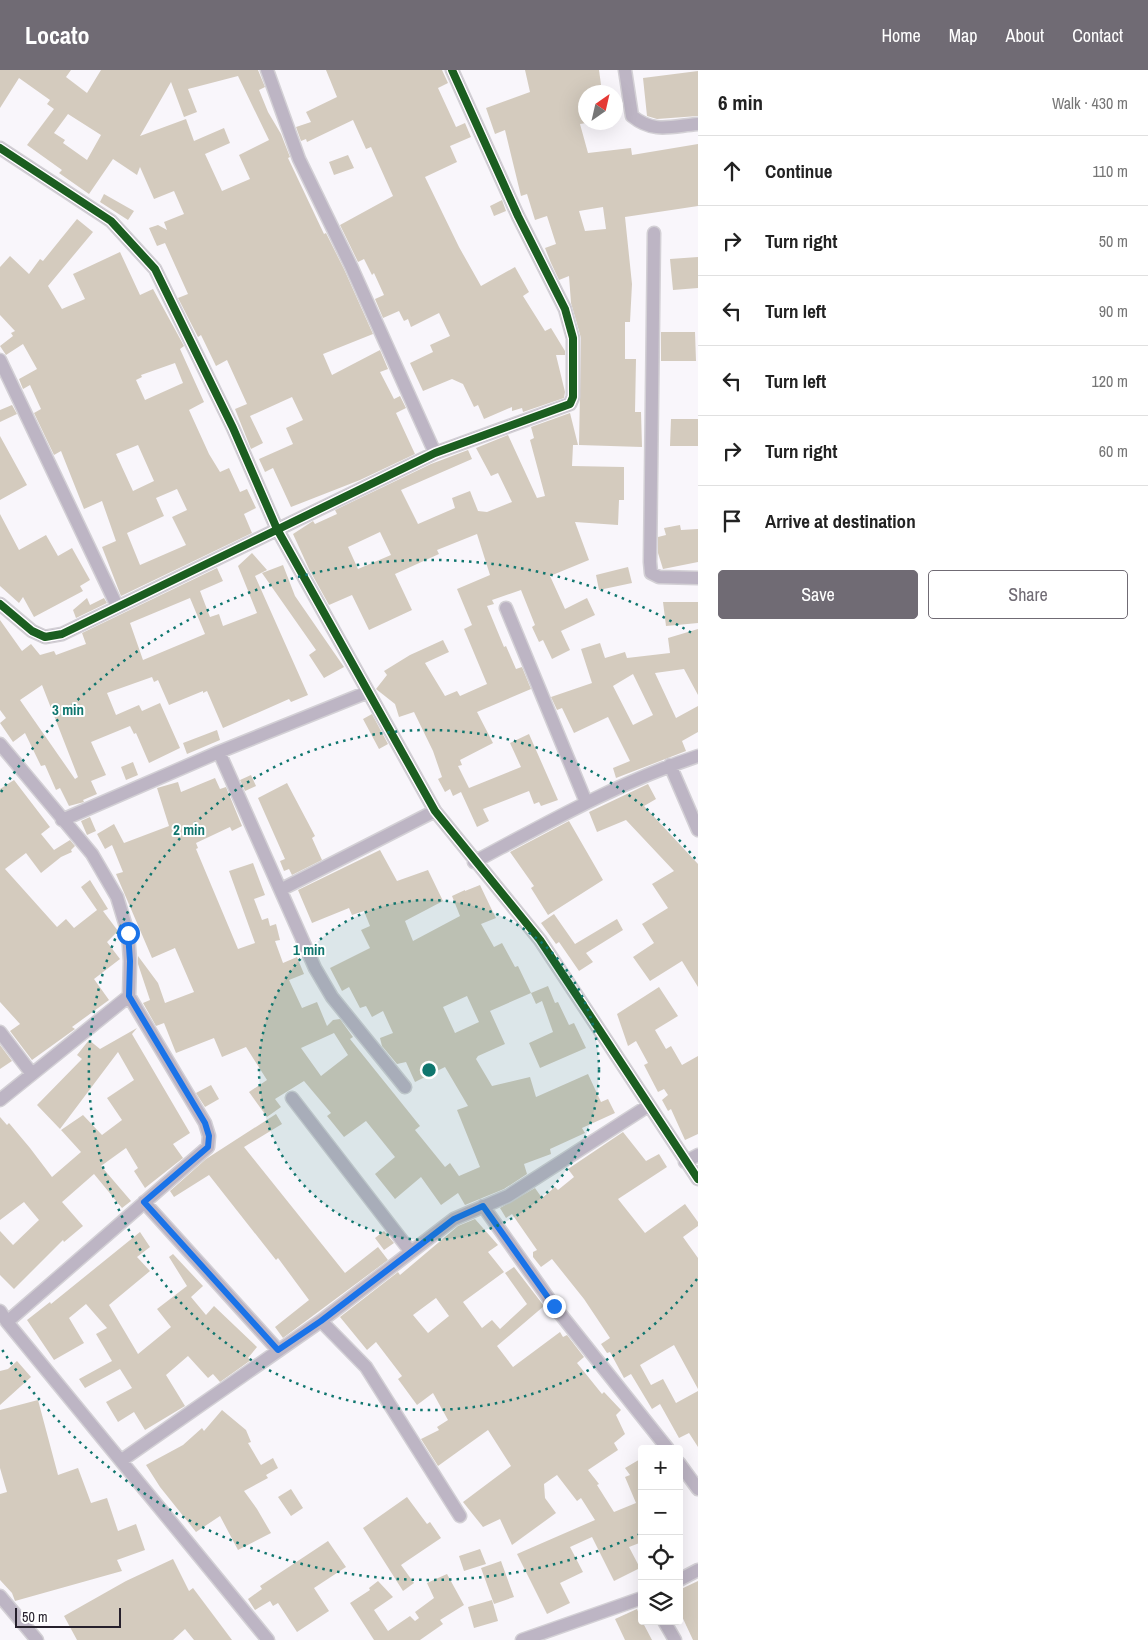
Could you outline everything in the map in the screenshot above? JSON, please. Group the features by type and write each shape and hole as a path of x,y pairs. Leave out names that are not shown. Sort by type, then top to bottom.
{"street":[{"path":"267,70 299,159 351,266 435,453"},
{"path":"0,604 32,631 45,637 62,634 435,453 570,404 573,397 573,338 565,309 518,216 452,70"},
{"path":"625,70 632,116 642,124 651,128 698,124"},
{"path":"0,148 111,221 155,269 233,428 277,529 435,811 474,862 540,940 698,1179"},
{"path":"654,233 651,573 659,577 698,578"},
{"path":"0,360 117,606"},
{"path":"506,608 586,802"},
{"path":"62,820 219,752 368,692"},
{"path":"0,744 92,854 117,897 128,933 130,961 129,996 205,1123 209,1136 208,1147 144,1202 3,1316 268,1640"},
{"path":"219,752 282,889 315,968 332,997 405,1087"},
{"path":"474,862 586,802 670,765 698,756"},
{"path":"670,765 698,830"},
{"path":"282,889 435,811"},
{"path":"0,1100 129,996"},
{"path":"0,1032 32,1074"},
{"path":"292,1098 411,1252"},
{"path":"122,1460 321,1321 454,1219 508,1196 648,1106"},
{"path":"685,1162 698,1155"},
{"path":"144,1202 278,1350"},
{"path":"483,1206 554,1306 665,1445"},
{"path":"321,1321 366,1366 460,1516"},
{"path":"683,1468 698,1489"},
{"path":"683,1578 698,1570"},
{"path":"0,1596 37,1640"},
{"path":"522,1640 638,1599"},
{"path":"666,1625 675,1640"}],"building":[{"path":"0,70 71,70 66,77 87,93 101,70 258,70 265,87 259,90 268,112 281,134 290,157 288,158 324,234 326,233 344,269 373,334 323,354 332,375 380,350 388,369 380,372 394,399 400,396 406,408 396,413 415,454 360,480 291,507 273,468 265,472 259,459 293,444 286,428 303,420 292,397 250,416 263,443 251,449 235,409 247,404 227,360 216,366 201,335 198,337 178,298 188,294 165,243 157,246 149,228 158,225 167,230 164,222 184,214 174,191 154,199 140,167 137,175 113,159 89,194 59,173 62,170 27,145 54,109 47,104 50,100 19,78 0,108","holes":["238,76 269,140 239,155 250,179 222,191 205,154 230,143 224,128 194,141 186,119 140,136 171,82 184,117 197,112 188,89","68,114 101,135 87,160 63,143 65,140 54,133"]},
{"path":"326,70 442,70 448,83 438,88 456,127 465,123 471,137 450,146 457,162 425,177 459,247 481,286 515,267 529,292 523,296 545,331 551,328 565,351 565,355 556,355 565,392 564,398 523,412 522,408 512,411 512,407 484,419 478,405 474,407 463,384 452,379 423,391 410,363 433,352 430,345 450,336 439,313 411,327 408,319 404,321 399,311 383,318 375,299 384,295 374,273 372,275 364,259 358,262 340,225 393,196 371,147 366,149 353,120 307,142 306,139 301,141 296,127 311,122 306,112 337,97"},
{"path":"525,70 599,70 601,85 578,85 578,130 582,130 588,153 631,148 632,155 698,144 698,206 625,217 632,284 630,322 625,322 625,359 636,359 635,412 641,412 642,447 579,445 581,338 571,303 569,276 559,280 545,248 556,244 547,216 535,220 527,194 521,196 505,130 495,134 486,108 530,92","holes":["603,207 606,229 585,231 579,211"]},
{"path":"698,71 698,116 657,119 647,116 643,78"},
{"path":"348,155 354,168 334,175 329,162"},
{"path":"104,194 134,211 128,220 100,202"},
{"path":"502,200 506,211 494,216 490,206"},
{"path":"77,219 93,232 48,286 62,309 85,299 73,274 120,252 140,295 153,289 184,346 180,349 204,402 189,410 209,454 220,472 229,468 240,492 247,489 256,508 244,514 252,533 121,596 102,547 116,541 102,501 84,509 61,451 54,455 34,413 41,409 30,385 23,389 19,379 37,369 23,344 6,355 0,346 13,336 11,333 15,331 0,315 0,267 10,256 29,274 40,259 43,261","holes":["175,363 183,383 145,400 136,380 142,377 141,375","138,445 154,481 133,491 116,454","177,489 187,510 172,517 186,545 140,565 127,533 164,516 156,498"]},
{"path":"698,257 698,288 673,290 670,259"},
{"path":"661,332 695,332 696,361 661,361"},
{"path":"12,405 17,414 0,422 0,410"},
{"path":"570,413 578,445 573,445 572,466 624,467 624,500 619,500 618,525 575,522 589,560 550,576 565,609 587,598 595,615 561,631 570,650 552,659 543,640 539,642 532,627 535,625 521,590 492,600 494,604 487,606 504,647 506,646 516,669 522,667 531,689 477,712 493,743 460,760 462,765 458,766 469,788 521,767 510,743 529,734 558,800 541,806 539,802 534,804 529,791 483,809 489,821 477,827 461,792 453,796 450,789 445,792 438,779 442,777 433,751 414,712 399,717 395,704 376,689 387,675 384,671 410,655 443,640 449,652 425,663 445,696 457,691 460,696 487,684 464,629 472,625 457,589 490,575 477,534 437,550 439,554 395,574 412,610 369,630 352,595 329,605 309,569 293,534 313,521 315,524 337,514 335,510 431,464 468,450 472,459 401,490 418,524 455,508 452,498 470,491 478,511 487,512 512,502 498,473 491,476 476,448 508,435 537,498 545,496 530,440 534,438 531,427","holes":["380,532 391,555 358,569 348,547"]},
{"path":"671,419 698,419 698,446 670,446"},
{"path":"0,436 27,485 0,500"},
{"path":"0,514 19,550 46,535 58,556 72,548 90,580 80,586 83,591 34,617 23,597 19,603 0,586"},
{"path":"680,525 681,530 698,529 698,562 663,569 658,553 658,537 666,535 664,528"},
{"path":"252,553 267,570 255,576 308,695 291,702 289,699 223,728 207,691 169,705 158,680 154,682 152,677 107,693 116,715 139,705 142,711 160,703 180,748 149,763 136,733 134,734 130,726 91,742 106,775 91,781 97,794 83,800 84,802 69,806 60,788 56,790 45,765 41,766 25,733 13,742 0,723 6,718 0,710 0,620 22,651 31,644 40,655 54,651 56,655 86,644 82,633 217,568 223,581 200,591 210,617 219,614 223,626 257,613 238,566","holes":["190,598 205,634 143,660 130,623","42,685 78,777 75,779 20,700"]},
{"path":"283,565 295,596 344,667 324,678 309,655 316,650 262,573"},
{"path":"628,567 632,583 599,590 596,575"},
{"path":"87,598 90,605 104,598 107,603 76,618 73,610"},
{"path":"663,602 698,602 698,623 666,626"},
{"path":"698,629 698,695 684,669 655,673 676,718 698,706 698,732 682,741 686,751 616,778 613,768 630,761 608,717 574,733 562,708 557,710 551,697 592,683 581,649 600,643 605,658 625,652 627,658 670,653 668,638","holes":["633,674 653,715 633,725 613,686"]},
{"path":"372,714 388,744 379,749 363,719"},
{"path":"217,730 220,740 187,754 183,743"},
{"path":"133,762 138,775 126,780 121,767"},
{"path":"251,775 256,786 245,791 240,780"},
{"path":"215,778 220,789 226,787 242,826 232,831 230,827 196,843 198,848 196,849 238,949 255,943 229,871 253,863 265,895 254,899 262,920 268,918 270,926 276,924 280,940 275,941 283,963 297,957 304,974 289,980 302,1008 317,1002 327,1026 333,1020 340,1019 353,1037 350,1039 420,1126 415,1130 445,1167 450,1163 459,1176 480,1167 457,1110 468,1106 445,1067 415,1082 406,1062 397,1064 382,1046 380,1038 393,1033 383,1011 372,1017 366,1006 360,1008 349,987 342,991 330,968 370,948 361,930 370,926 364,911 352,915 349,908 312,923 298,890 380,850 397,881 428,870 443,901 405,921 413,941 460,916 452,896 480,885 496,918 481,924 494,947 502,943 515,967 518,966 531,993 490,1011 505,1044 478,1056 476,1059 492,1086 530,1077 536,1097 588,1074 601,1102 608,1099 615,1113 582,1128 585,1133 550,1149 551,1154 524,1164 527,1174 504,1189 465,1205 458,1193 441,1205 421,1177 395,1199 375,1174 395,1157 366,1121 344,1137 327,1116 331,1113 304,1081 275,1099 281,1107 267,1117 249,1092 267,1080 246,1047 222,1057 214,1038 176,1053 164,1023 156,1026 143,1003 150,1000 138,964 138,956 158,983 165,1003 194,992 175,948 152,958 116,874 123,872 112,845 105,849 97,834 114,824 124,843 169,826 157,788 178,782 181,792","holes":["467,996 479,1022 455,1033 443,1007","334,1033 348,1055 321,1076 301,1048"]},
{"path":"14,780 50,827 41,834 54,850 70,840 75,846 71,850 72,852 61,857 41,873 26,853 5,869 57,927 66,919 74,928 97,910 81,887 90,880 108,909 103,911 118,931 107,942 120,959 94,979 109,1000 72,1027 75,1029 32,1060 10,1031 20,1024 0,1002 0,789"},
{"path":"287,783 315,836 312,838 322,860 292,875 289,869 284,871 280,861 285,859 258,798"},
{"path":"648,784 656,799 644,806 698,864 698,987 682,961 650,981 633,957 654,943 642,924 668,908 652,884 674,871 626,820 597,832 589,812"},
{"path":"90,817 96,831 87,835 81,821"},
{"path":"569,821 603,880 548,915 531,888 534,886 510,852"},
{"path":"554,914 575,944 617,919 623,930 586,953 593,962 579,971 559,942 556,944 541,923"},
{"path":"548,986 555,1003 558,1002 569,1025 574,1023 586,1048 540,1068 529,1043 553,1032 542,1001 536,1004 531,993"},
{"path":"659,987 678,1016 655,1030 666,1049 671,1046 682,1065 698,1056 698,1134 685,1140 671,1109 668,1111 662,1100 668,1095 664,1089 658,1092 644,1065 648,1063 636,1041 628,1046 617,1014"},
{"path":"137,1028 132,1034 190,1133 173,1144 183,1158 145,1188 134,1171 138,1168 126,1148 101,1166 131,1201 122,1208 94,1174 62,1202 83,1226 64,1242 63,1240 14,1289 0,1275 0,1231 13,1245 39,1220 24,1202 0,1220 0,1117 7,1125 9,1123 52,1177 81,1152 61,1130 83,1115 102,1135 122,1120 107,1098 134,1080 118,1052 60,1129 37,1105 82,1059 77,1055 89,1040 100,1049"},
{"path":"0,1045 12,1061 0,1069"},
{"path":"211,1085 219,1099 205,1107 196,1093"},
{"path":"276,1114 282,1124 244,1147 345,1273 378,1247 388,1260 283,1338 275,1327 309,1300 278,1258 276,1260 209,1175 174,1197 170,1191 206,1159"},
{"path":"623,1132 646,1161 659,1154 667,1167 618,1199 645,1233 685,1204 698,1222 698,1226 683,1237 698,1258 698,1389 674,1345 640,1365 651,1385 663,1379 676,1403 698,1391 698,1447 689,1433 679,1438 660,1404 652,1409 631,1374 624,1378 610,1352 607,1353 601,1344 610,1338 584,1299 552,1259 541,1267 533,1257 533,1252 537,1250 512,1214 506,1218 500,1208 535,1188 542,1198 555,1187 558,1190 574,1177 568,1169"},
{"path":"475,1219 498,1245 488,1252 504,1272 463,1302 482,1328 492,1320 500,1329 527,1304 505,1273 514,1267 544,1306 497,1346 513,1367 560,1332 563,1337 567,1335 584,1357 577,1363 602,1394 604,1392 621,1410 616,1415 625,1434 614,1443 618,1450 588,1470 599,1484 597,1485 614,1512 636,1503 625,1477 630,1475 625,1468 638,1460 638,1544 629,1547 638,1564 638,1569 614,1581 592,1537 570,1547 583,1572 560,1583 570,1603 547,1614 517,1554 595,1520 581,1498 577,1501 557,1475 544,1484 545,1498 556,1513 512,1545 500,1519 483,1527 463,1502 511,1466 488,1430 438,1466 421,1439 439,1430 437,1427 448,1420 433,1393 417,1405 398,1379 402,1376 376,1342 367,1350 340,1317 398,1272 400,1275 458,1226","holes":["436,1298 449,1316 428,1333 413,1315"]},
{"path":"384,1231 394,1243 384,1250 375,1238"},
{"path":"140,1232 150,1247 137,1257 150,1271 109,1305 138,1354 171,1327 157,1309 187,1286 169,1257 173,1254 203,1286 191,1297 206,1315 214,1306 257,1347 248,1358 251,1360 220,1382 213,1374 208,1378 188,1356 166,1375 185,1406 145,1430 134,1412 118,1422 106,1402 132,1388 120,1369 85,1388 79,1379 112,1361 96,1334 107,1328 86,1304 69,1318 84,1343 54,1360 27,1320 50,1302 51,1304"},
{"path":"17,1361 31,1377 0,1405 0,1371 8,1369"},
{"path":"38,1400 58,1475 78,1468 91,1503 107,1498 118,1531 136,1524 145,1550 117,1560 122,1571 15,1601 12,1593 0,1580 0,1494 7,1492 0,1468 0,1410"},
{"path":"222,1410 246,1430 251,1442 248,1443 261,1465 273,1458 278,1468 266,1475 268,1478 244,1491 271,1533 238,1550 220,1516 196,1532 160,1487 146,1465 183,1445 202,1428 204,1431"},
{"path":"291,1489 303,1508 291,1516 278,1497"},
{"path":"407,1497 427,1524 430,1522 441,1538 401,1565 414,1583 403,1591 363,1528"},
{"path":"328,1541 346,1567 314,1588 329,1611 297,1632 278,1603 273,1606 270,1601 255,1610 248,1599 262,1589 260,1586"},
{"path":"480,1549 486,1564 464,1571 459,1556"},
{"path":"173,1559 189,1591 193,1588 232,1640 194,1640 185,1629 173,1640 77,1640 64,1616 126,1581"},
{"path":"501,1561 514,1597 494,1604 481,1568"},
{"path":"447,1574 464,1605 440,1620 443,1624 420,1640 374,1640 350,1603 370,1590 369,1588 378,1581 393,1597 374,1610 388,1631 410,1616 415,1621 419,1618 415,1612 434,1598 427,1583"},
{"path":"698,1581 698,1640 693,1640 683,1619 683,1588"},
{"path":"492,1600 498,1621 474,1628 468,1607"},
{"path":"637,1609 638,1625 644,1625 652,1640 625,1640 615,1619"}],"cycle path":[{"path":"0,604 32,631 45,637 62,634 435,453 570,404 573,397 573,338 565,309 518,216 452,70"},
{"path":"0,148 111,221 155,269 233,428 277,529 435,811 540,940 698,1179"}],"route":[{"path":"128,933 130,961 129,996 205,1123 209,1136 208,1147 144,1202 278,1350 321,1321 454,1219 483,1206 554,1306"}]}
